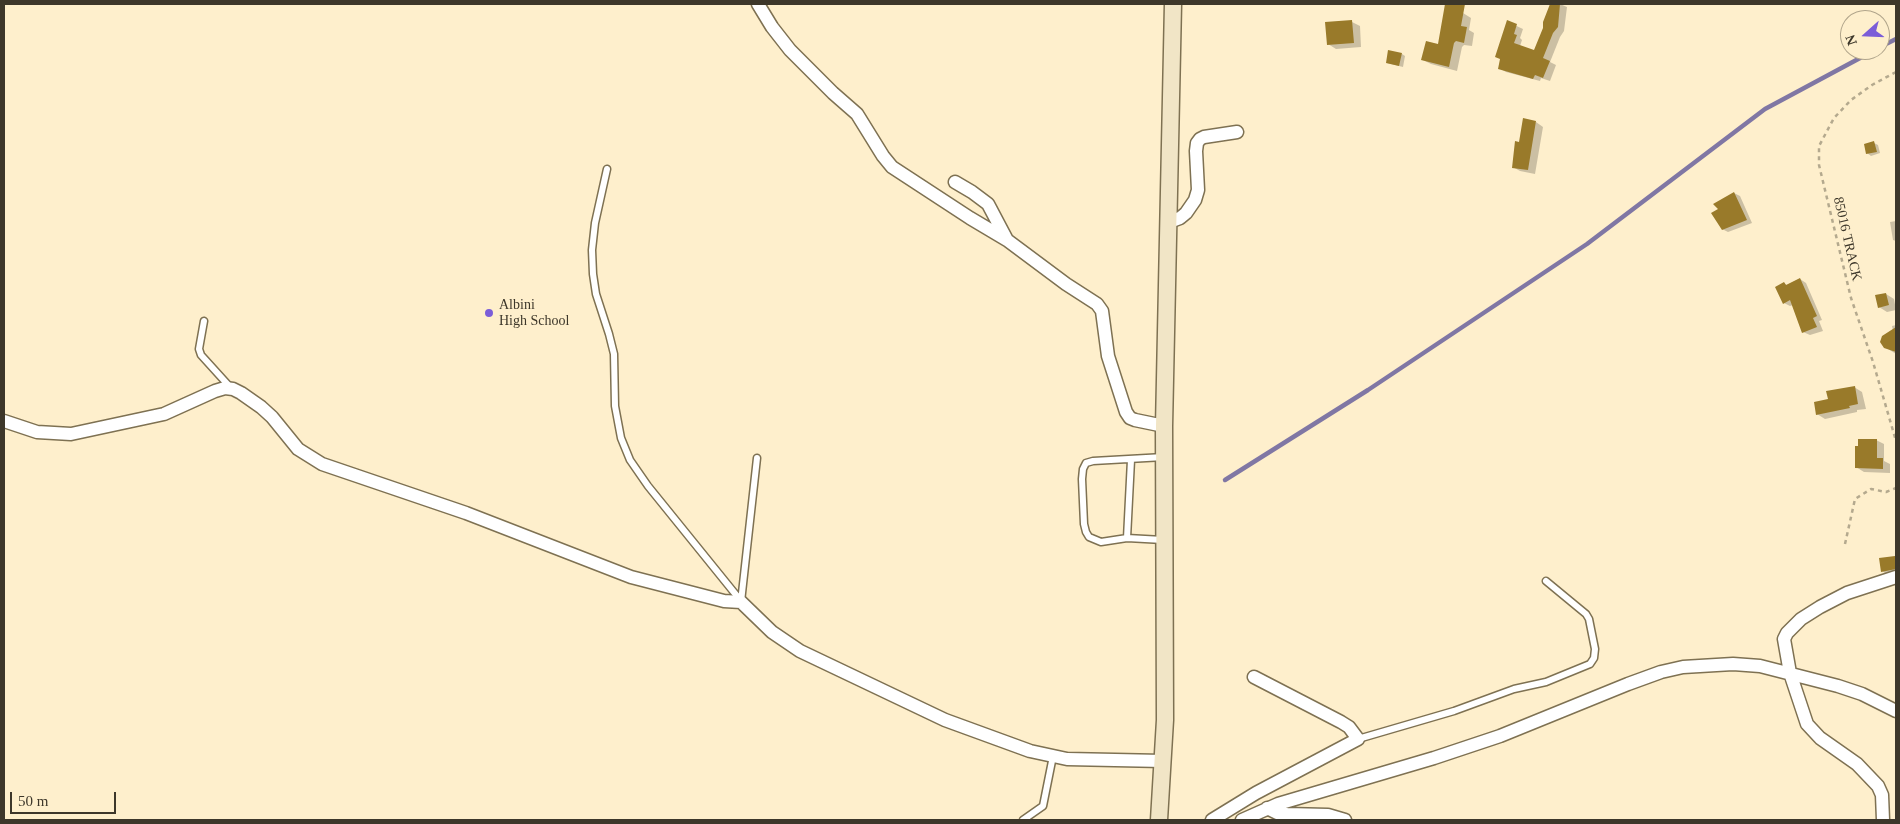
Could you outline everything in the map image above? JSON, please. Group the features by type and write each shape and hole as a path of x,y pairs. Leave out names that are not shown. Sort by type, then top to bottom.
{"street":[{"path":"758,4 772,27 790,50 857,114 892,167 970,218 1008,240 1066,284 1097,304 1102,311 1108,356 1126,412 1130,418 1135,420 1164,426"},
{"path":"1159,820 1165,720 1164,426 1173,4"},
{"path":"1169,222 1186,214 1195,200 1198,190 1196,151 1197,143 1200,139 1237,132"},
{"path":"955,182 988,204 1008,240"},
{"path":"4,421 37,432 72,434 164,414 216,391 225,388 233,389 241,392 261,407 298,448 322,464 482,518 631,577 724,601 741,602 772,632 800,651 945,720 1030,751 1067,759 1163,761"},
{"path":"1883,820 1882,795 1878,786 1857,764 1820,738 1807,724 1790,673 1784,639 1792,626 1801,619 1848,593 1896,577"},
{"path":"1242,820 1267,808 1434,758 1500,736 1584,701 1661,672 1683,667 1733,664 1760,666 1838,686 1862,694 1896,711"},
{"path":"1212,820 1256,793 1358,739 1349,727 1341,722 1254,677"},
{"path":"1267,808 1277,813 1320,814 1345,820"}],"lane":[{"path":"607,169 595,223 592,250 593,274 596,294 614,354 615,406 621,438 630,460 648,486 741,602"},
{"path":"204,320 199,349 201,355 233,389"},
{"path":"1164,457 1130,460 1105,459 1086,463 1082,468 1084,524 1089,536 1101,542 1126,538 1164,540"},
{"path":"741,602 757,458"},
{"path":"1126,538 1130,460"},
{"path":"1358,739 1454,711 1514,689 1546,682 1590,664 1596,649 1589,619 1586,614 1546,581"},
{"path":"1023,820 1043,806 1053,756"}],"path":[{"name":"85016 TRACK","path":"1896,72 1872,84 1850,100 1834,118 1819,146 1819,165 1851,298 1873,362 1896,440"},
{"path":"1845,544 1855,499 1871,489 1886,492 1896,488"}],"building":[{"path":"1445,4 1465,4 1461,26 1467,27 1464,43 1456,41 1454,43 1449,67 1421,60 1426,41 1438,44"},
{"path":"1550,4 1560,4 1558,27 1553,33 1543,58 1550,61 1543,78 1535,75 1533,79 1498,69 1500,59 1495,57 1507,20 1517,24 1514,34 1517,35 1514,43 1534,50"},
{"path":"1352,20 1354,43 1327,45 1325,22"},
{"path":"1388,50 1402,53 1399,66 1386,63"},
{"path":"1523,118 1536,121 1528,170 1512,168 1515,141 1519,142"},
{"path":"1874,141 1877,152 1866,154 1864,144"},
{"path":"1734,192 1747,220 1722,230 1711,213 1718,209 1713,204"},
{"path":"1800,278 1817,316 1813,318 1817,327 1802,333 1790,300 1783,304 1775,287 1784,282 1786,285"},
{"path":"1886,293 1889,305 1878,308 1875,295"},
{"path":"1896,327 1896,352 1884,348 1880,342 1882,336"},
{"path":"1855,386 1858,404 1849,406 1850,408 1816,415 1814,402 1828,399 1826,391"},
{"path":"1858,439 1877,439 1877,458 1883,458 1883,469 1855,468 1855,446 1858,446"},
{"path":"1895,556 1896,569 1881,572 1879,558"}],"waterway":[{"path":"1890,42 1896,39"},
{"path":"1225,480 1368,390 1587,244 1765,109 1856,60"}],"place":[{"name":"Albini High School","path":"489,313"}]}
